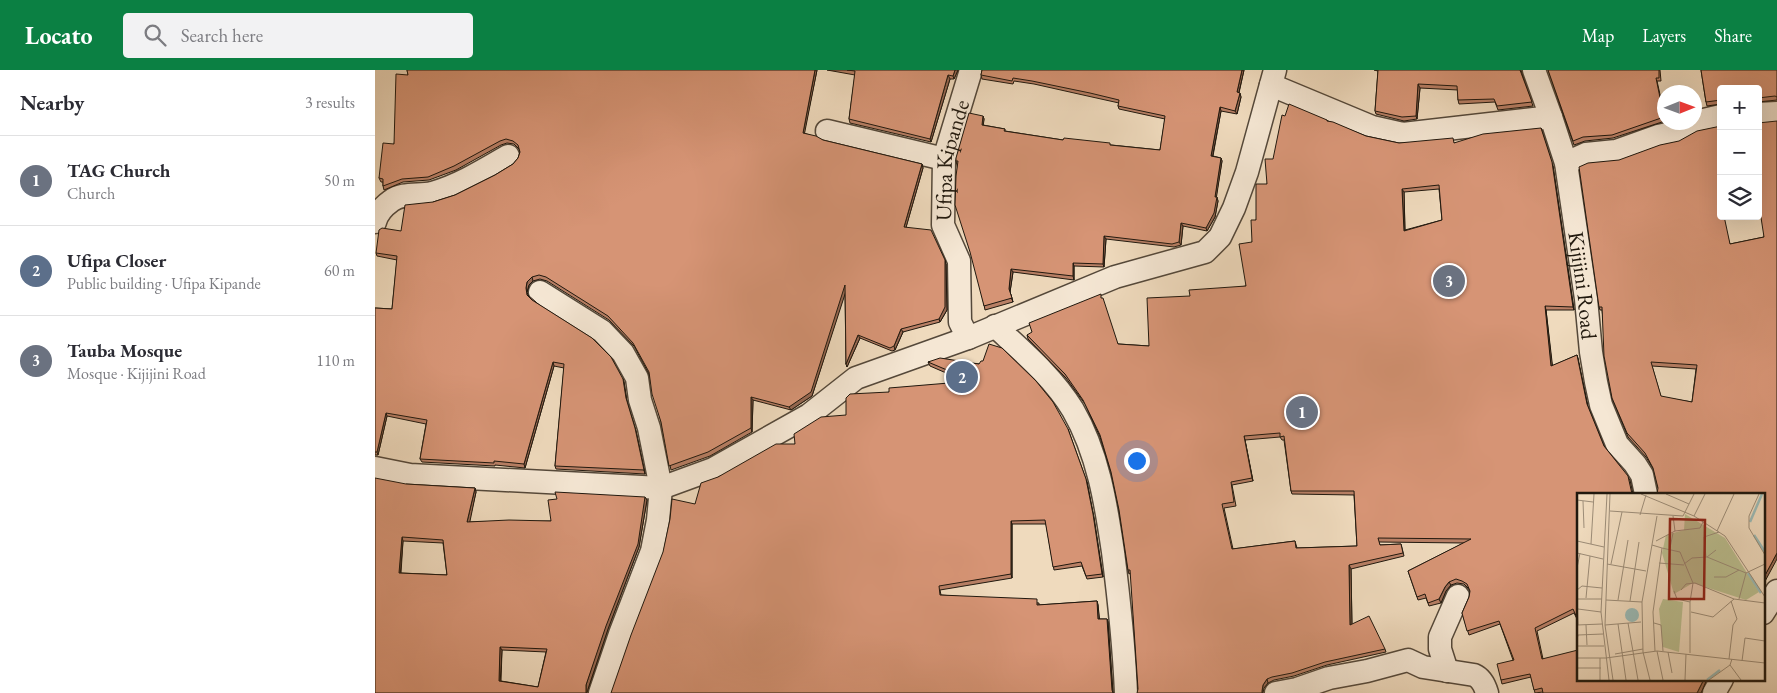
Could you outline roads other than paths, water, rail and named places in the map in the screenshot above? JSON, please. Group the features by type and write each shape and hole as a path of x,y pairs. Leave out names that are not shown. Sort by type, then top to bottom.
{"street":[{"name":"Ufipa Kipande","path":"968,338 960,322 959,260 943,225 944,159 971,70"},
{"name":"Kijijini Road","path":"1534,70 1566,163 1587,299 1591,352 1601,405 1617,444 1642,475 1646,493"},
{"path":"375,468 410,476 661,488 713,469 809,414 856,378 968,338 1115,277 1205,252 1220,237 1234,208 1247,172 1273,78 1372,127 1403,134 1551,117"},
{"path":"1762,114 1777,113"},
{"path":"1702,120 1717,117"},
{"path":"1566,163 1587,154 1616,151 1680,130"},
{"path":"827,131 944,159"},
{"path":"375,222 377,216 391,200 407,195 431,193 484,170 508,156"},
{"path":"540,292 602,331 623,353 637,378 639,400 649,428 661,488 658,520 652,551 619,634 600,693"},
{"path":"995,326 1031,358 1046,375 1072,409 1086,435 1098,470 1108,520 1123,633 1126,693"},
{"path":"1765,610 1777,591"},
{"path":"1447,672 1440,649 1440,637 1459,596"},
{"path":"1276,693 1297,689 1329,678 1367,671 1408,660 1423,668 1478,677 1487,693"},
{"path":"1714,693 1722,680"}],"place":[{"name":"Tauba Mosque","path":"1449,281"},
{"name":"Ufipa Closer","path":"962,377"},
{"name":"TAG Church","path":"1302,412"}]}
